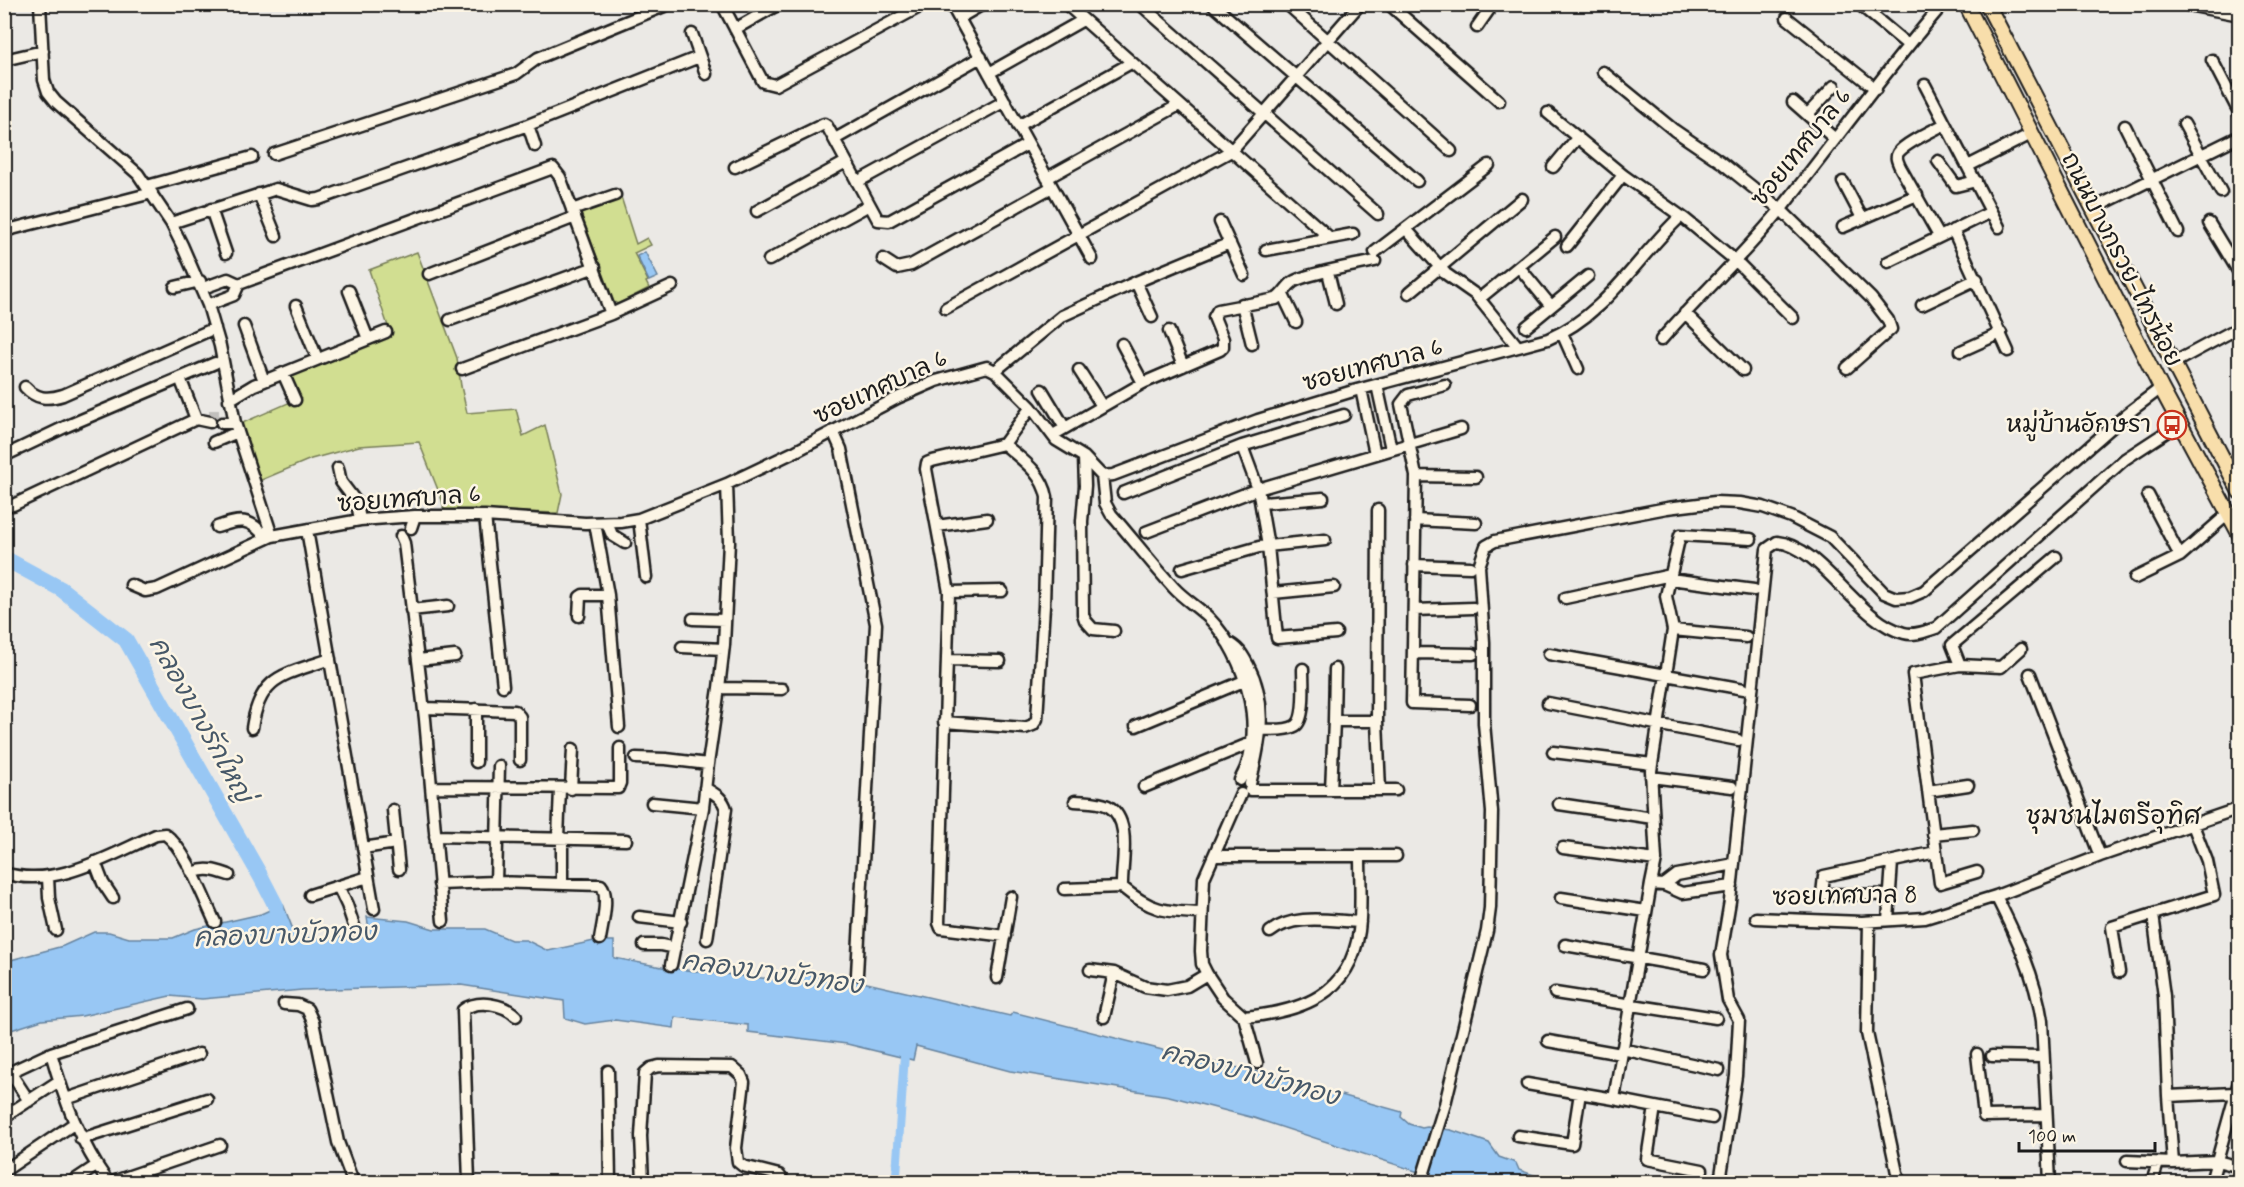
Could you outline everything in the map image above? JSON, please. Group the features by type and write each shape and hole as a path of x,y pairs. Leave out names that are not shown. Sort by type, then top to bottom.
{"main road":[{"name":"ถนนบางกรวย-ไทรน้อย","path":"1966,4 2180,423 2240,535"},
{"name":"ถนนบางกรวย-ไทรน้อย","path":"1987,4 2240,492"}],"street":[{"path":"40,4 45,86 56,102 127,163 149,189 171,223 201,285 215,328 235,423 269,537"},
{"path":"274,154 516,74 538,58 669,4"},
{"path":"722,4 763,82 775,84 925,4"},
{"path":"735,29 779,4"},
{"path":"951,4 1092,259"},
{"path":"959,18 983,4"},
{"path":"1066,4 1329,237"},
{"path":"1140,4 1378,214"},
{"path":"1212,4 1418,181"},
{"path":"1287,4 1451,151"},
{"path":"946,308 1231,151 1360,4"},
{"path":"1389,4 1498,101"},
{"path":"1477,27 1493,4"},
{"path":"1859,4 1908,45"},
{"name":"ซอยเทศบาล 6","path":"1661,340 1736,261 1780,210 1908,45 1943,4"},
{"path":"2182,4 2240,15"},
{"path":"1787,18 1876,89"},
{"path":"989,74 1083,20"},
{"path":"692,34 706,74"},
{"path":"4,60 43,51"},
{"path":"171,223 276,189 312,200 319,199 528,125 699,57"},
{"path":"835,139 981,57"},
{"path":"2212,60 2240,114"},
{"path":"1018,126 1131,63"},
{"path":"1603,72 1674,130 1721,162 1780,210 1871,298 1891,325 1891,329 1847,368"},
{"path":"1925,85 1999,227"},
{"path":"1808,114 1834,86"},
{"path":"857,182 1005,101"},
{"path":"1793,102 1835,139"},
{"path":"883,259 897,268 911,265 1179,105"},
{"path":"1548,113 1623,175 1681,216 1736,261 1793,318"},
{"path":"735,166 820,124 828,126 878,220 889,221 1028,144"},
{"path":"1939,237 1897,158 1899,152 1945,124"},
{"path":"2184,124 2221,192"},
{"path":"528,125 535,146"},
{"path":"2125,126 2178,232"},
{"path":"1968,166 2031,134"},
{"path":"2092,209 2240,136"},
{"path":"1554,167 1578,137"},
{"path":"4,231 252,157"},
{"path":"1938,161 1956,186 1976,181"},
{"path":"757,211 846,162"},
{"path":"1053,435 1143,384 1220,350 1223,347 1223,339 1214,317 1215,313 1225,307 1276,298 1283,295 1292,282 1375,256 1489,165"},
{"path":"208,305 234,295 240,284 552,168 560,177 611,314"},
{"path":"1567,246 1623,175"},
{"path":"1844,182 1862,218"},
{"path":"259,194 276,236"},
{"path":"429,274 615,195"},
{"path":"1842,227 1917,195"},
{"path":"1408,293 1522,200"},
{"path":"769,260 869,205"},
{"path":"211,209 226,253"},
{"path":"1888,262 1991,212"},
{"name":"ซอยเทศบาล 6","path":"1085,486 1258,420 1361,389 1518,348 1563,333 1583,320 1613,293 1681,216"},
{"path":"1220,222 1244,275"},
{"path":"2209,223 2240,274"},
{"path":"1406,229 1439,267 1479,299 1518,348"},
{"path":"1953,230 2008,351"},
{"path":"1266,250 1353,234"},
{"path":"1479,299 1555,237"},
{"path":"1230,243 1062,316 995,371 1031,407 1053,435 1084,457 1102,481 1105,503 1111,514 1175,589 1209,619 1227,641 1240,649 1261,703 1255,746 1245,787 1204,879 1201,913 1202,964 1223,998 1244,1017 1257,1063"},
{"path":"450,320 595,267"},
{"path":"1519,267 1551,306"},
{"path":"1328,272 1336,304"},
{"path":"1526,327 1588,276"},
{"path":"175,287 201,285 228,279 240,284"},
{"path":"1922,305 1977,279"},
{"path":"1136,282 1152,317"},
{"path":"462,369 611,314 672,286"},
{"path":"349,291 368,339"},
{"path":"1283,295 1296,322"},
{"path":"1242,304 1252,344"},
{"path":"296,306 317,358"},
{"path":"1685,313 1743,370"},
{"path":"244,326 264,381"},
{"path":"2173,363 2240,327"},
{"path":"25,387 32,395 40,397 52,398 63,395 215,328"},
{"path":"1169,331 1183,366"},
{"path":"229,400 264,381 317,358 386,332"},
{"path":"1563,333 1578,369"},
{"path":"1961,351 2001,333"},
{"path":"1122,344 1143,384"},
{"path":"4,456 67,426 215,363"},
{"name":"ซอยเทศบาล 6","path":"131,585 145,591 157,588 269,537 360,520 415,516 485,516 601,523 639,519 727,484 897,398 936,381 987,367 995,371"},
{"path":"1079,370 1102,406"},
{"path":"283,373 295,400"},
{"path":"180,378 210,419"},
{"path":"1377,385 1391,449"},
{"path":"1444,386 1408,395 1401,404 1416,476 1412,703 1470,705"},
{"path":"1421,1182 1445,1104 1487,931 1490,908 1492,812 1484,723 1484,642 1479,566 1486,546 1495,541 1667,508 1715,502 1740,503 1763,507 1791,517 1830,537 1884,593 1896,598 1910,597 1924,591 1982,538 2162,388"},
{"path":"1361,389 1375,454"},
{"path":"1042,390 1065,428"},
{"path":"1005,936 940,926 949,592 926,469 927,463 1004,444 1031,407"},
{"path":"1123,493 1242,446 1344,414"},
{"path":"4,505 13,505 210,419 235,423"},
{"path":"214,442 235,423"},
{"path":"1720,1182 1736,1076 1739,1020 1728,1000 1721,955 1732,886 1766,554 1772,544 1789,543 1803,552 1877,619 1905,634 1923,633 1936,628 2125,459 2180,423"},
{"path":"1146,532 1258,489 1461,429"},
{"path":"833,431 841,450 876,624 857,974"},
{"path":"944,722 1025,728 1033,725 1037,719 1044,606 1047,497 1045,484 1039,475 1004,444"},
{"path":"1242,446 1262,503 1277,638 1336,633"},
{"path":"1084,457 1083,614 1093,629 1114,631"},
{"path":"338,468 341,482 357,503 360,520"},
{"path":"1416,476 1476,477"},
{"path":"671,965 704,808 719,688 729,542 727,484"},
{"path":"2148,495 2180,556"},
{"path":"1262,503 1323,498"},
{"path":"1378,510 1377,721 1380,790"},
{"path":"2135,578 2180,556 2228,514"},
{"path":"405,534 415,516"},
{"path":"485,516 503,686"},
{"path":"396,518 405,534 411,610 424,708 443,921"},
{"path":"639,519 646,577"},
{"path":"936,526 987,519"},
{"path":"217,527 245,520 269,537"},
{"path":"1415,520 1476,523"},
{"path":"601,523 616,539 625,543"},
{"path":"601,523 619,727"},
{"path":"307,530 374,909"},
{"path":"1614,1099 1656,860 1651,777 1672,630 1666,596 1680,535 1751,539"},
{"path":"1182,569 1268,546 1324,540"},
{"path":"1960,665 1952,645 2056,557"},
{"path":"1414,565 1470,567"},
{"path":"1565,598 1670,577 1754,590"},
{"path":"1273,593 1334,587"},
{"path":"949,592 1002,591"},
{"path":"579,616 580,597 608,595"},
{"path":"411,610 448,606"},
{"path":"1414,610 1473,608"},
{"path":"693,619 725,620"},
{"path":"1672,630 1746,637"},
{"path":"682,647 723,649"},
{"path":"1977,872 1940,883 1913,674 1960,665 2001,667 2020,650"},
{"path":"1413,653 1473,654"},
{"path":"1549,654 1744,689"},
{"path":"418,660 455,656"},
{"path":"252,728 255,708 263,691 277,677 330,659"},
{"path":"948,660 1000,661"},
{"path":"1257,729 1285,728 1295,726 1299,722 1302,713 1303,669"},
{"path":"1331,790 1335,669"},
{"path":"2030,674 2100,856"},
{"path":"1136,726 1250,679"},
{"path":"719,688 782,689"},
{"path":"1548,703 1737,740"},
{"path":"424,708 518,713 520,717 520,760"},
{"path":"476,709 476,762"},
{"path":"1334,721 1377,721"},
{"path":"1144,787 1246,745 1255,746"},
{"path":"431,787 618,788 620,748"},
{"path":"571,789 573,749"},
{"path":"1553,752 1652,764"},
{"path":"636,758 708,764"},
{"path":"496,882 499,766"},
{"path":"1651,777 1732,787"},
{"path":"1928,791 1968,785"},
{"path":"1245,787 1396,790"},
{"path":"705,788 718,796 724,802 726,809 707,939"},
{"path":"560,789 562,883"},
{"path":"1075,801 1098,803 1110,807 1120,819 1125,843 1122,887"},
{"path":"652,803 704,808"},
{"path":"1559,804 1653,818"},
{"name":"ซอยเทศบาล 8","path":"1756,918 1869,921 1926,918 1996,896 2100,856 2240,808"},
{"path":"393,810 399,869"},
{"path":"2119,972 2112,927 2214,895 2207,861 2193,825"},
{"path":"1934,834 1973,830"},
{"path":"4,873 12,876 48,876 95,862 156,835 165,834 174,840 215,922"},
{"path":"435,836 626,840"},
{"path":"363,848 396,843"},
{"path":"1563,848 1656,860"},
{"path":"1890,895 1822,894 1824,876 1936,852"},
{"path":"1214,856 1396,856"},
{"path":"1244,1017 1285,1011 1306,1004 1328,991 1343,976 1352,961 1360,922 1360,856"},
{"path":"95,862 103,883 114,898"},
{"path":"1888,920 1892,862"},
{"path":"1664,885 1677,875 1734,864"},
{"path":"190,871 213,870 229,875"},
{"path":"48,876 49,898 56,930"},
{"path":"310,895 368,878"},
{"path":"439,884 496,882 601,885 605,889 600,939"},
{"path":"1651,884 1664,885 1682,893 1732,886"},
{"path":"338,886 356,932"},
{"path":"1064,889 1122,887 1155,909 1201,913"},
{"path":"1996,896 2020,943 2035,989 2042,1021 2050,1182"},
{"path":"996,978 1011,897"},
{"path":"1561,898 1646,911"},
{"path":"2153,915 2164,996 2173,1163"},
{"path":"639,917 681,922"},
{"path":"1270,932 1279,925 1297,920 1360,922"},
{"path":"1869,921 1867,1033 1899,1182"},
{"path":"644,945 675,948"},
{"path":"1565,945 1704,969"},
{"path":"1090,970 1114,973 1145,987 1167,990 1187,986 1207,974"},
{"path":"1104,1017 1114,973"},
{"path":"1555,993 1716,1018"},
{"path":"284,1004 298,1005 307,1009 313,1022 338,1142 352,1182"},
{"path":"469,1182 463,1010 470,1006 491,1005 507,1007 516,1016"},
{"path":"29,1101 7,1074 51,1053 187,1009"},
{"path":"1548,1041 1719,1070"},
{"path":"51,1053 81,1139 96,1166 110,1182 220,1145"},
{"path":"66,1099 199,1054"},
{"path":"1977,1054 1984,1116 2045,1115"},
{"path":"1992,1056 2042,1056"},
{"path":"643,1182 641,1136 645,1073 659,1066 732,1067 741,1074 744,1082 736,1148 738,1162 743,1166 779,1175 784,1182"},
{"path":"608,1071 610,1182"},
{"path":"2211,1182 2240,1078"},
{"path":"4,1118 59,1081"},
{"path":"1527,1084 1712,1118"},
{"path":"1518,1136 1572,1144 1580,1093"},
{"path":"2168,1096 2235,1093"},
{"path":"81,1139 207,1098"},
{"path":"1655,1107 1647,1159 1702,1170"},
{"path":"4,1171 75,1123"},
{"path":"2127,1161 2173,1163 2217,1161 2240,1167"},
{"path":"2152,1182 2158,1163"},
{"path":"72,1182 96,1166"}],"green space":[{"path":"621,197 636,244 647,238 651,245 634,253 648,281 646,282 649,288 618,304 614,302 581,214 585,210"},
{"path":"417,252 457,358 467,413 516,409 523,436 545,425 562,494 558,513 444,510 419,442 359,446 311,459 259,481 240,424 300,398 289,377 391,335 369,270"}],"water":[{"path":"645,252 658,277 649,281 637,256"},
{"name":"คลองบางบัวทอง","path":"283,904 292,927 305,938 370,936 367,917 408,921 434,929 485,929 511,940 526,940 548,951 594,941 614,941 614,958 667,968 800,982 801,974 832,975 1010,1016 1013,1012 1262,1073 1402,1112 1401,1117 1409,1124 1422,1128 1451,1130 1489,1143 1499,1157 1516,1163 1519,1170 1554,1182 1449,1182 1254,1118 1169,1096 1010,1071 916,1046 913,1060 847,1044 748,1032 748,1025 675,1017 674,1028 615,1020 585,1024 565,1018 564,1001 461,985 302,990 202,999 170,996 82,1016 42,1020 5,1032 4,963 7,961 63,946 94,932 109,932 129,938 173,938 195,929 261,914"}],"waterway":[{"name":"คลองบางรักใหญ่","path":"4,558 61,589 126,640 261,877 276,906 279,929"},
{"path":"896,1182 905,1047"}],"tunnel":[{"path":"209,415 221,415"}],"place":[{"name":"หมู่บ้านอักษรา","path":"2172,425"}],"district":[{"name":"ชุมชนไมตรีอุทิศ","path":"2113,817"}]}
